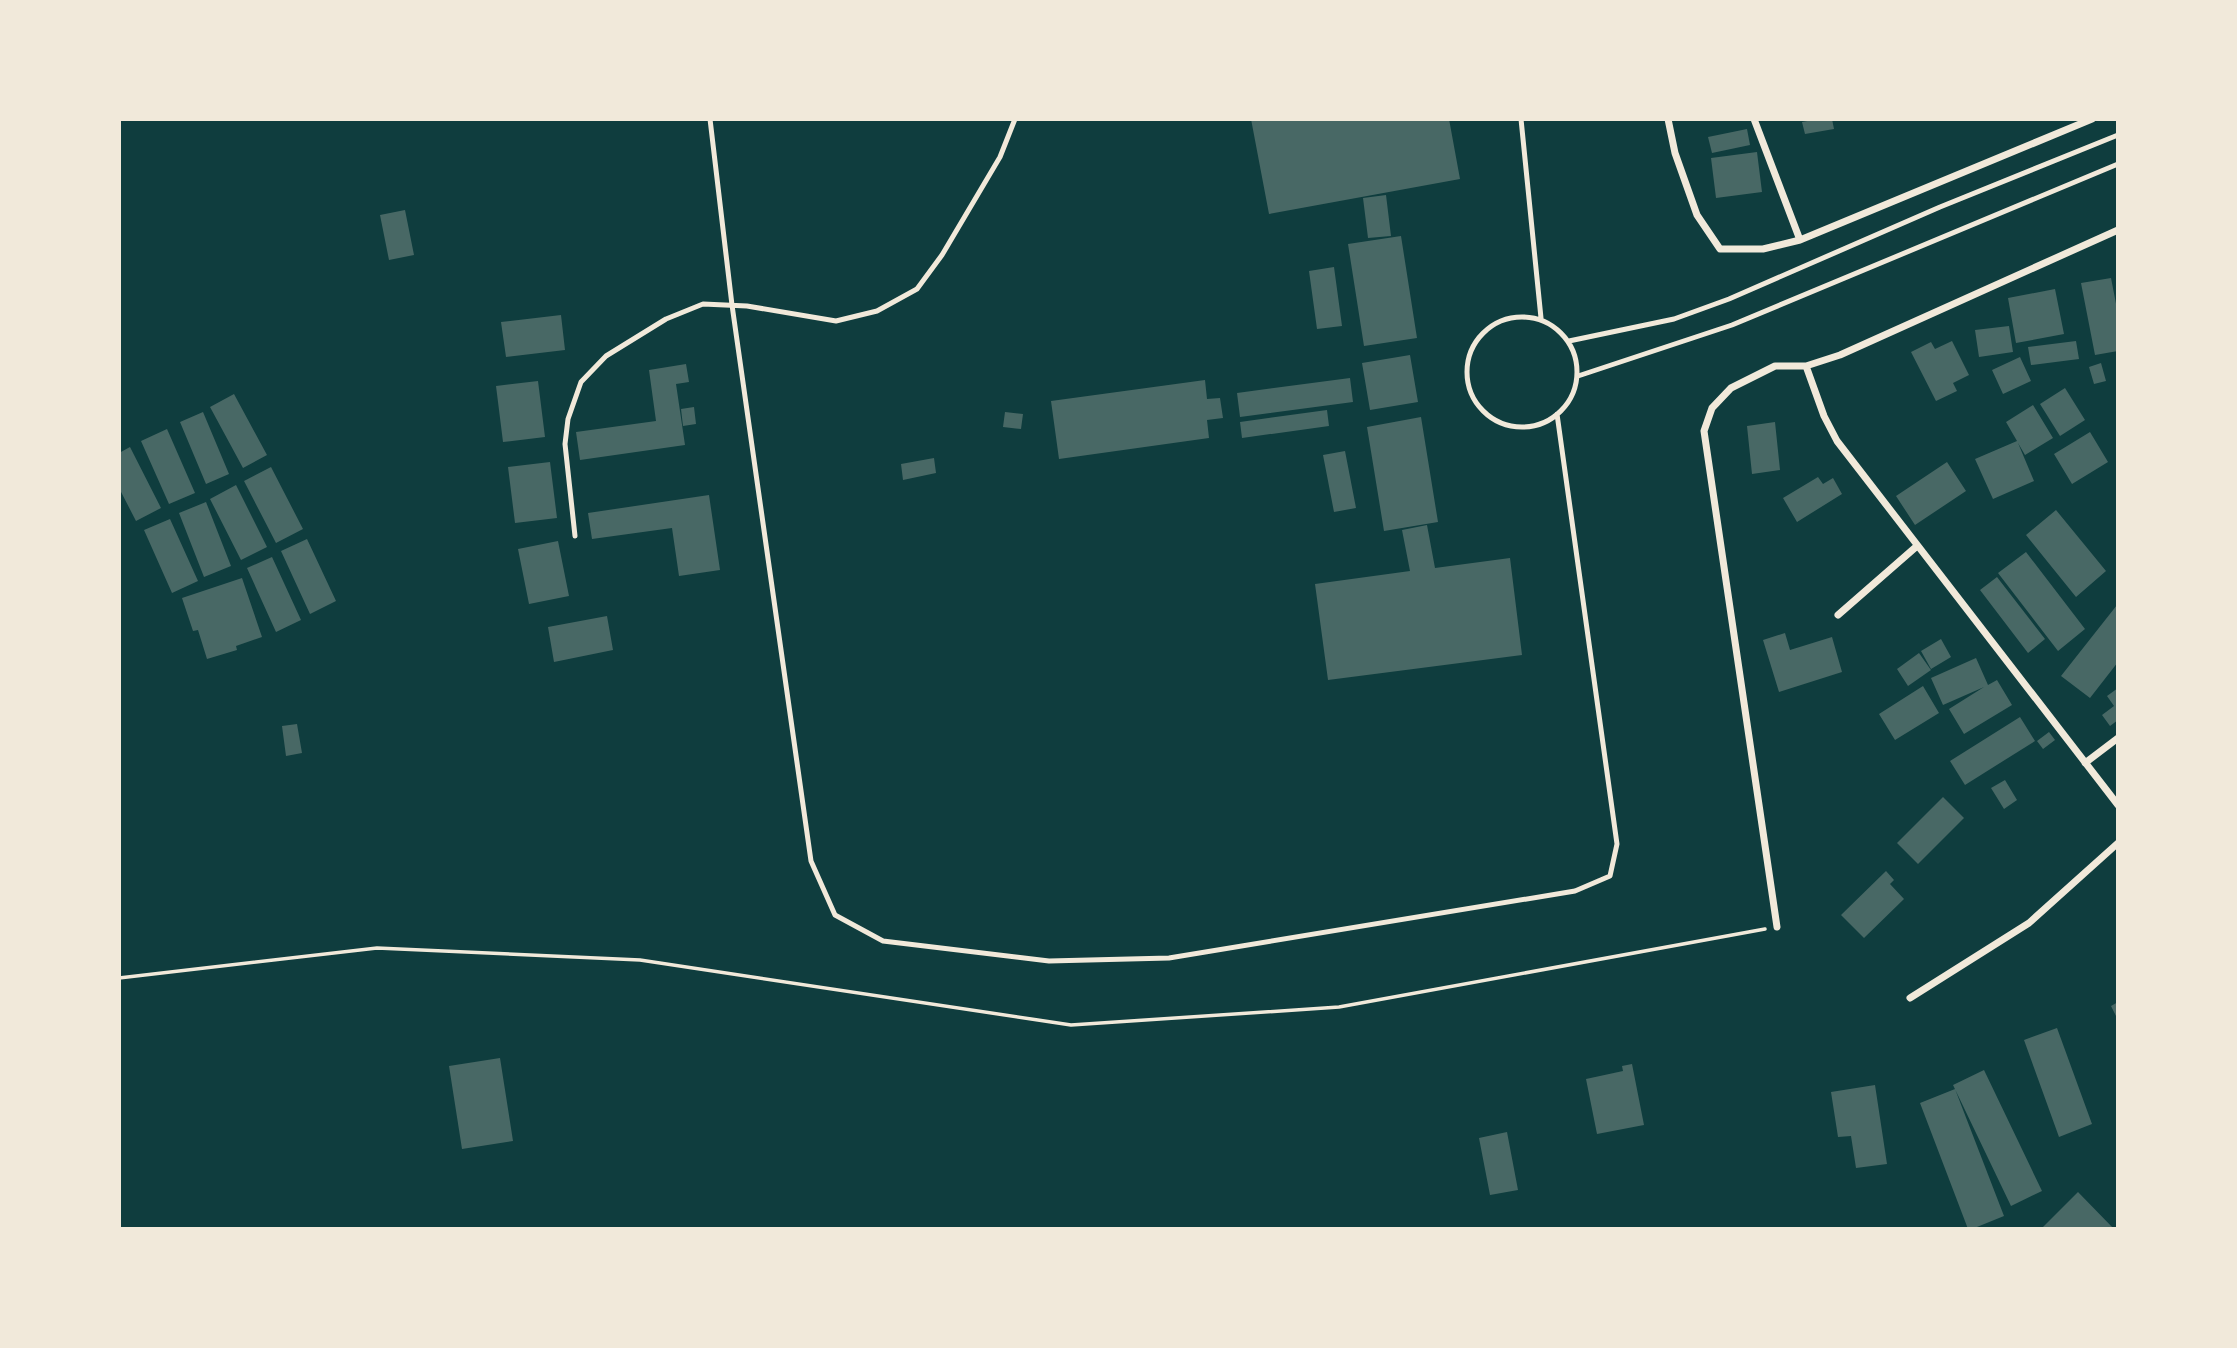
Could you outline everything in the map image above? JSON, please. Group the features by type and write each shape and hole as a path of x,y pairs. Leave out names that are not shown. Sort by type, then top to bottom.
{"street":[{"path":"1668,119 1675,153 1697,215 1720,249 1763,249 1800,240 2092,119"},
{"path":"1754,119 1800,240"},
{"path":"1777,927 1704,431 1712,408 1731,388 1775,366 1806,366 1840,355 2118,230"},
{"path":"1806,366 1837,441 2118,805"},
{"path":"1838,615 1917,546"},
{"path":"2085,763 2118,738"},
{"path":"1910,998 2029,923 2118,843"}],"lane":[{"path":"710,119 732,305 811,861 835,915 883,941 1049,961 1169,958 1575,891 1610,876 1617,844 1557,414"},
{"path":"575,536 565,444 568,419 581,382 606,356 666,319 703,304 732,305 836,321 877,311 917,289 942,255 1000,157 1014,119"},
{"path":"1521,119 1541,318"},
{"path":"1569,341 1674,319 1729,299 1940,207 2118,135"},
{"path":"1578,376 1732,325 2118,164"},
{"path":"1522,315 1541,318 1557,328 1569,341 1576,358 1578,376 1574,393 1564,409 1550,420 1533,426 1515,427 1498,422 1483,411 1472,396 1467,378 1468,359 1475,342 1488,328 1504,318 1522,315"}],"path":[{"path":"119,978 377,947 654,962 1071,1025 1339,1007 1777,927"}],"building":[{"path":"1251,119 1449,119 1460,179 1269,214"},
{"path":"1832,119 1834,129 1805,134 1802,122"},
{"path":"1747,129 1750,145 1712,153 1708,137"},
{"path":"1757,152 1762,192 1716,198 1711,158"},
{"path":"1386,195 1391,236 1368,238 1363,198"},
{"path":"405,210 414,255 389,260 380,215"},
{"path":"1401,236 1417,338 1364,346 1348,244"},
{"path":"1334,267 1342,326 1317,329 1309,271"},
{"path":"2111,278 2118,314 2118,351 2095,355 2081,283"},
{"path":"2055,289 2064,334 2016,343 2008,298"},
{"path":"561,315 565,350 506,357 501,322"},
{"path":"2009,326 2013,352 1979,357 1975,330"},
{"path":"1952,341 1969,375 1953,383 1957,391 1936,401 1911,352 1931,342 1935,349"},
{"path":"2076,341 2079,359 2031,365 2028,347"},
{"path":"1410,355 1418,402 1370,410 1362,363"},
{"path":"2020,357 2031,381 2003,394 1992,370"},
{"path":"2101,363 2106,381 2094,384 2089,367"},
{"path":"686,364 689,382 676,384 685,445 580,460 576,432 656,421 649,370"},
{"path":"1350,378 1353,402 1240,417 1237,393"},
{"path":"1205,380 1207,399 1220,398 1223,418 1207,420 1209,438 1059,459 1051,401"},
{"path":"538,381 545,437 503,442 496,386"},
{"path":"2065,388 2085,420 2060,436 2040,404"},
{"path":"234,394 267,455 243,468 210,407"},
{"path":"2033,405 2053,438 2025,455 2018,443 2034,481 1993,499 1975,459 2017,441 2006,422"},
{"path":"694,407 696,424 683,426 681,409"},
{"path":"1327,410 1329,426 1242,438 1240,422"},
{"path":"203,412 229,474 206,484 180,422"},
{"path":"1005,412 1023,414 1021,429 1003,427"},
{"path":"1421,417 1438,522 1384,531 1367,427"},
{"path":"1775,422 1780,470 1752,474 1747,426"},
{"path":"167,429 195,493 169,504 141,441"},
{"path":"2090,432 2108,462 2072,484 2054,454"},
{"path":"130,447 161,508 136,521 119,488 119,453"},
{"path":"1345,451 1356,508 1334,512 1323,455"},
{"path":"934,458 936,473 903,480 901,464"},
{"path":"550,462 557,518 515,523 508,467"},
{"path":"1947,462 1966,491 1915,525 1896,496"},
{"path":"271,467 303,529 276,543 244,481"},
{"path":"1818,477 1823,484 1833,478 1842,494 1797,522 1783,498"},
{"path":"236,485 267,547 241,560 210,499"},
{"path":"709,495 720,570 679,576 672,528 592,539 588,513"},
{"path":"206,502 231,566 204,577 179,513"},
{"path":"2056,510 2106,571 2076,597 2026,535"},
{"path":"170,519 198,581 172,593 144,530"},
{"path":"1427,525 1435,568 1510,558 1522,655 1328,680 1315,584 1410,571 1402,530"},
{"path":"307,539 336,601 310,614 281,551"},
{"path":"558,541 569,596 529,604 518,549"},
{"path":"2026,552 2085,629 2058,651 1998,573"},
{"path":"272,557 301,620 276,632 247,568"},
{"path":"1997,577 2045,639 2028,653 1980,590"},
{"path":"242,578 262,637 236,646 237,650 207,659 198,630 193,631 182,598"},
{"path":"2117,605 2118,662 2090,698 2061,676"},
{"path":"607,616 613,650 554,662 548,627"},
{"path":"1785,633 1790,650 1832,637 1842,672 1779,692 1763,640"},
{"path":"1941,639 1951,657 1931,669 1921,651"},
{"path":"1919,653 1931,670 1908,686 1897,669"},
{"path":"1976,658 1988,685 1997,680 2012,705 1964,734 1949,709 1984,687 1943,705 1931,678"},
{"path":"1923,686 1939,713 1895,740 1879,714"},
{"path":"2118,688 2118,720 2110,726 2102,715 2114,706 2107,696"},
{"path":"2020,717 2035,741 1965,785 1950,761"},
{"path":"297,724 302,753 286,756 282,726"},
{"path":"2049,732 2055,740 2043,749 2037,741"},
{"path":"2005,780 2017,800 2004,809 1991,788"},
{"path":"1943,797 1964,818 1918,864 1897,843"},
{"path":"1886,871 1894,880 1890,884 1904,899 1864,938 1841,915"},
{"path":"2118,1002 2118,1020 2111,1006"},
{"path":"2057,1028 2092,1124 2059,1137 2024,1040"},
{"path":"500,1058 513,1141 462,1149 449,1066"},
{"path":"1632,1064 1644,1125 1597,1134 1586,1079 1623,1071 1622,1066"},
{"path":"1984,1070 2042,1191 2011,1206 1953,1085"},
{"path":"1875,1085 1887,1164 1856,1168 1851,1136 1838,1137 1831,1092"},
{"path":"1955,1089 2004,1216 1972,1229 1968,1229 1920,1103"},
{"path":"1507,1132 1518,1190 1490,1195 1479,1138"},
{"path":"2078,1192 2114,1229 2041,1229"}]}
